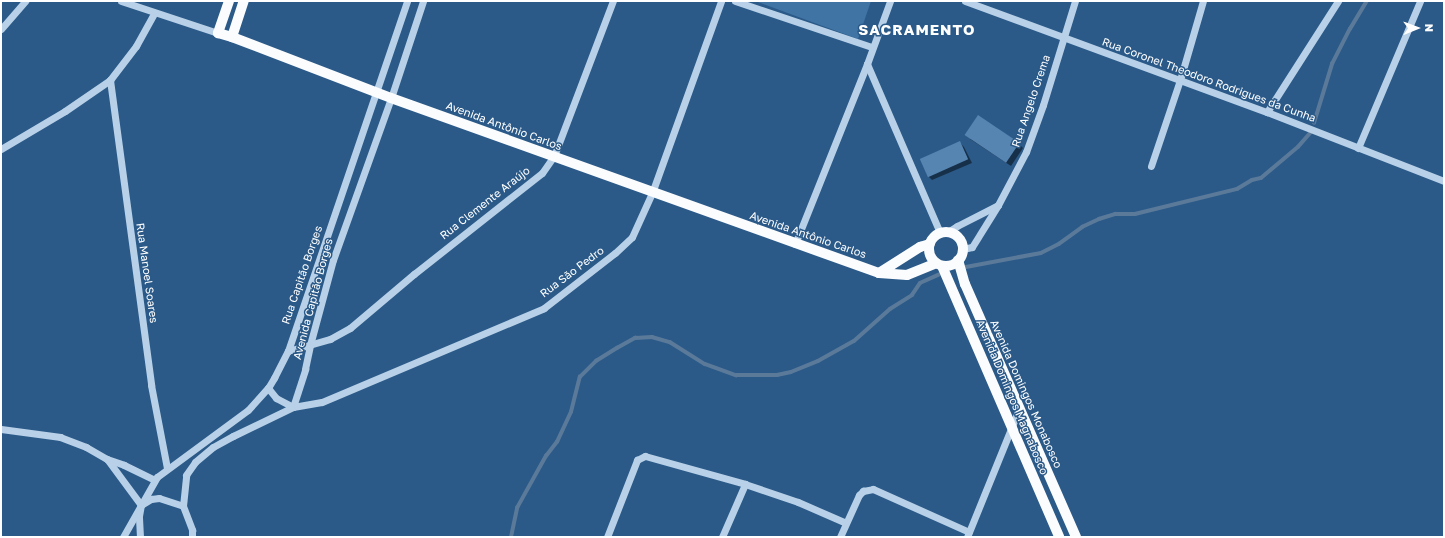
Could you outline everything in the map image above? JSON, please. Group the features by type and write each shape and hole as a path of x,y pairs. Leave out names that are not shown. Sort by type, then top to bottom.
{"main road":[{"path":"218,33 229,1"},
{"path":"232,37 244,1"},
{"name":"Avenida Antônio Carlos","path":"218,33 652,193 879,273 907,274 939,264"},
{"path":"944,233 957,236 962,244 962,250 958,260 951,265 939,264 930,255 930,244 935,236 944,233"},
{"path":"879,273 920,247 930,244"},
{"name":"Avenida Domingos Monabosco","path":"958,260 965,284 1076,537"},
{"name":"Avenida Domingos Magnabosco","path":"939,264 1012,427 1059,537"}],"street":[{"path":"1,29 25,1"},
{"name":"Avenida Antônio Carlos","path":"121,1 218,33"},
{"name":"Rua Capitão Borges","path":"142,505 155,480 168,468 248,410 268,388 288,351 407,1"},
{"name":"Avenida Capitão Borges","path":"294,407 333,260 391,98 423,1"},
{"name":"Rua Clemente Araújo","path":"288,351 330,339 350,328 414,274 542,173 554,156 613,1"},
{"name":"Rua São Pedro","path":"294,407 322,402 544,308 615,253 632,237 652,193 721,1"},
{"path":"734,1 872,47"},
{"path":"795,244 867,64 890,1"},
{"name":"Rua Coronel Theodoro Rodrigues da Cunha","path":"965,1 1267,112 1444,181"},
{"name":"Rua Angelo Crema","path":"962,250 972,247 998,205 1026,152 1075,1"},
{"path":"1151,166 1180,80 1203,1"},
{"path":"1267,112 1338,1"},
{"path":"1358,148 1420,1"},
{"path":"1,149 64,111 110,80 136,46 154,13"},
{"path":"867,64 944,233 998,205"},
{"name":"Rua Manoel Soares","path":"110,80 151,385 168,468"},
{"path":"268,388 276,398 294,407"},
{"path":"192,537 192,530 183,506 186,475 195,462 214,447 233,436 294,407"},
{"path":"840,537 859,495 863,491 873,489 968,534 1019,409"},
{"path":"1,429 60,437 86,446 107,459 124,465 155,480"},
{"path":"606,537 637,460 643,457 649,457 745,484 798,502 846,523"},
{"path":"107,459 142,505"},
{"path":"722,537 745,484"},
{"path":"123,537 130,522 142,505 151,499 159,498 183,506"},
{"path":"140,537 139,516 142,505"}],"shaded area":[{"path":"755,1 871,1 858,39"}],"building":[{"path":"978,115 1019,143 1006,163 965,135"},
{"path":"960,141 968,159 928,177 920,159"}],"waterway":[{"path":"1314,123 1332,64 1350,29 1367,1"},
{"path":"966,267 1041,253 1059,244 1082,227 1099,219 1115,214 1135,214 1237,189 1252,180 1261,178 1298,147 1310,133"},
{"path":"511,537 517,508 546,456 557,442 571,412 580,377 596,361 617,348 635,338 652,337 670,342 705,364 736,375 777,375 791,372 818,361 854,341 890,309 912,295 920,283 938,275"}],"district":[{"name":"SACRAMENTO","path":"917,30"}]}
